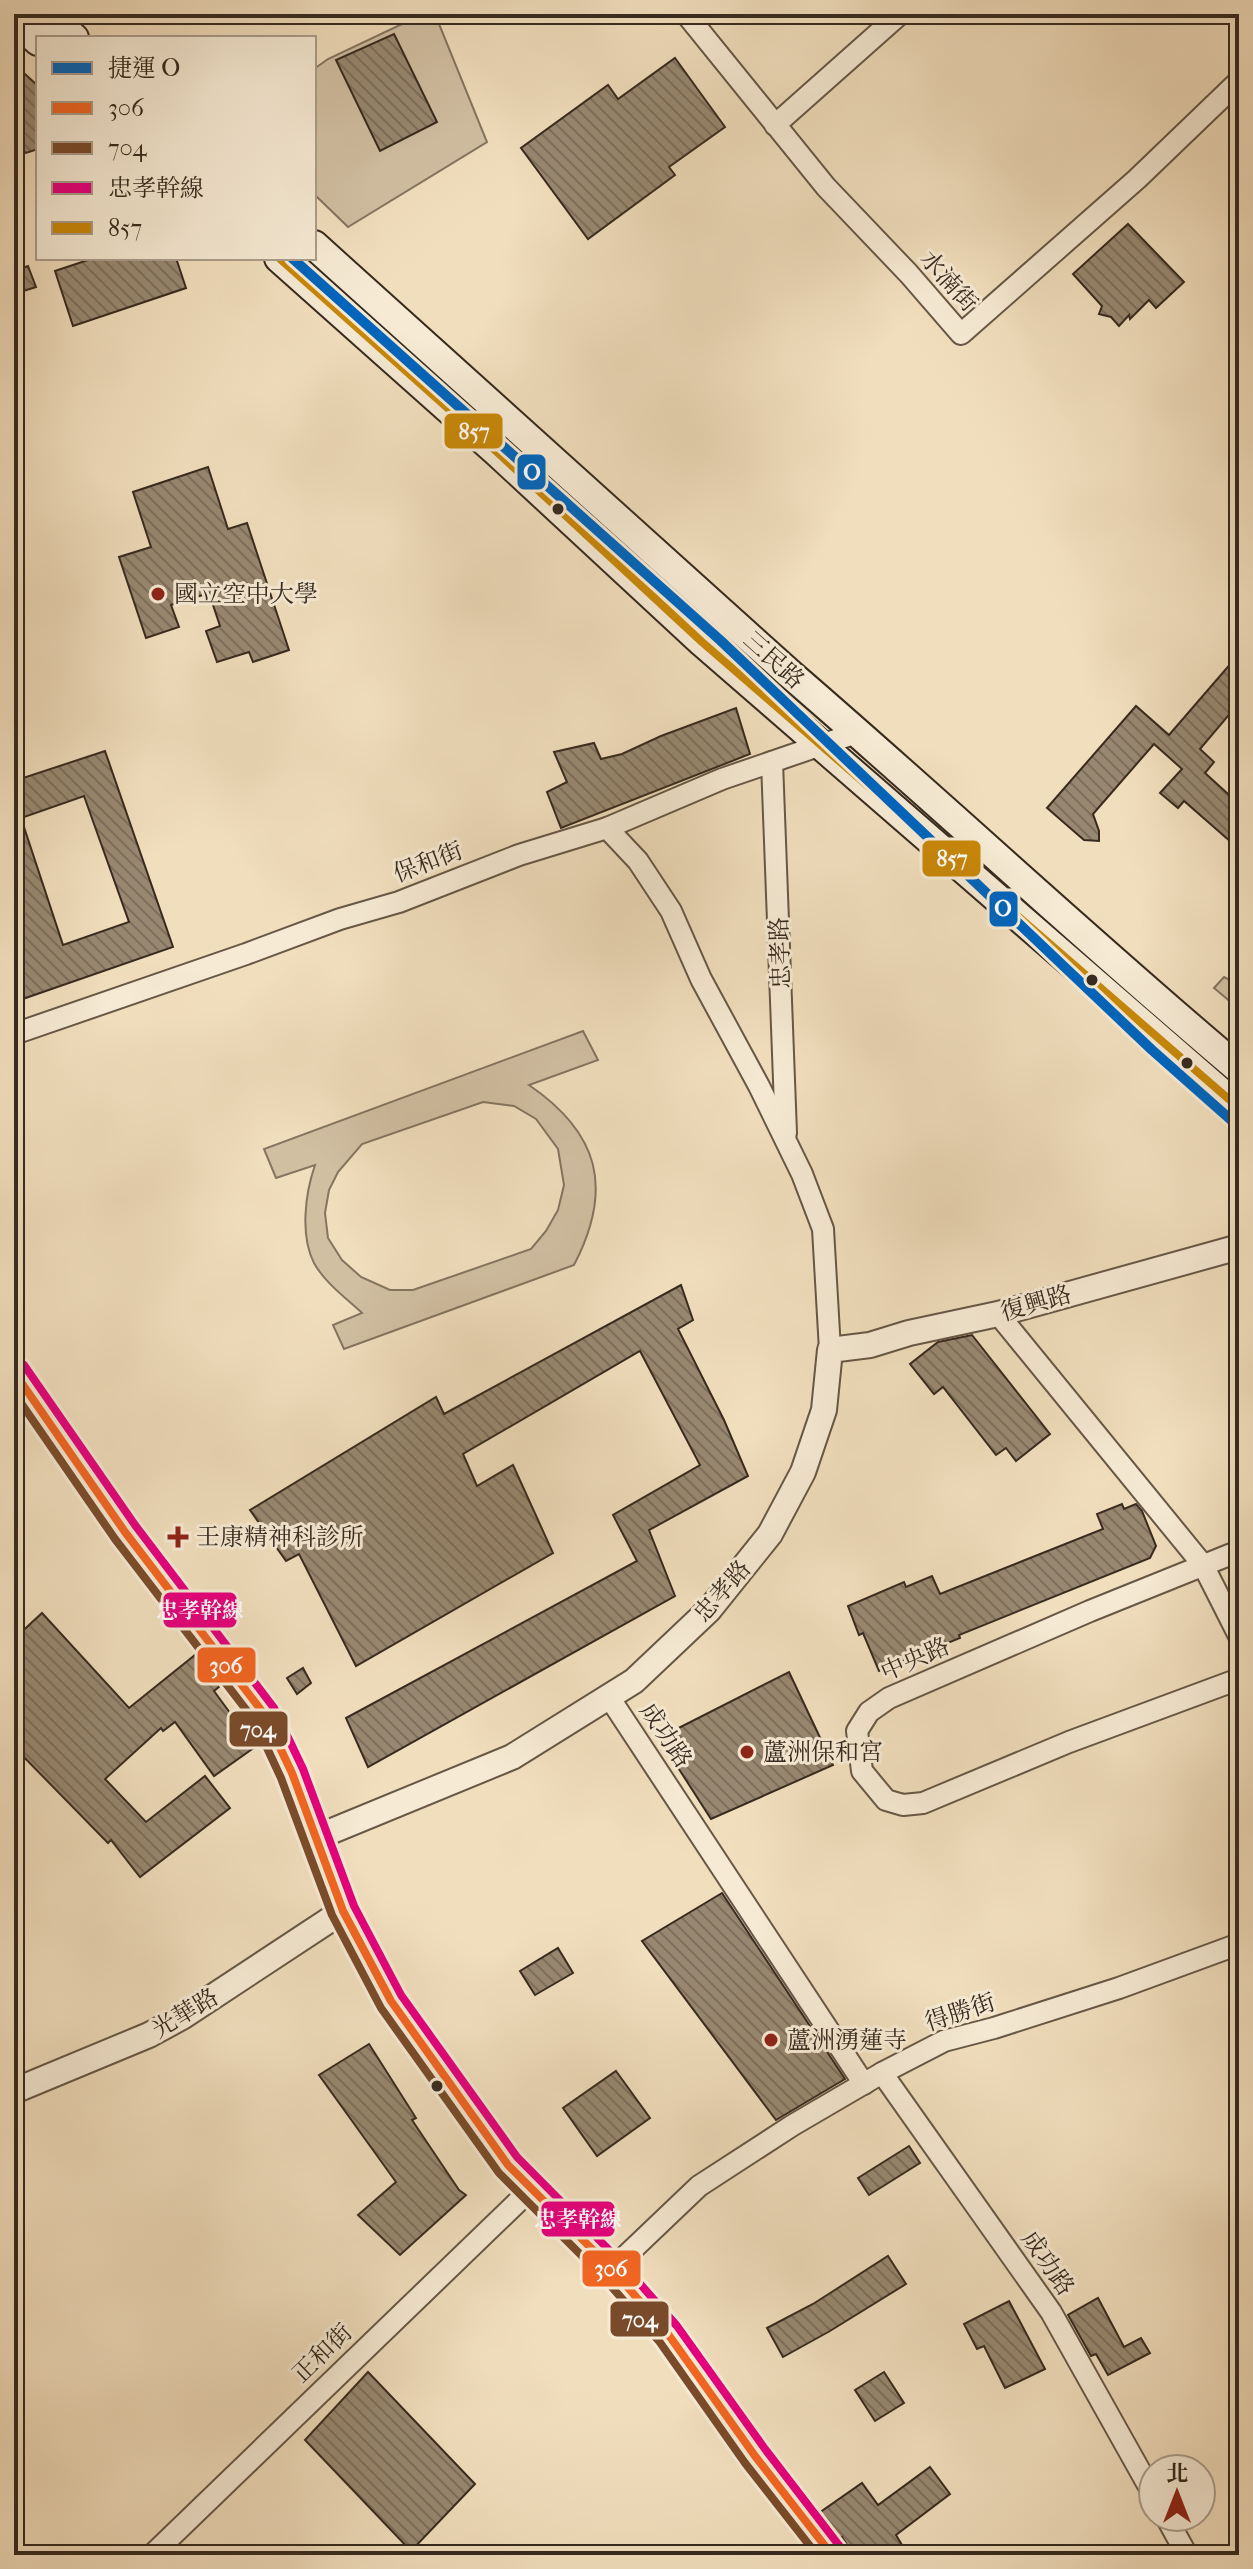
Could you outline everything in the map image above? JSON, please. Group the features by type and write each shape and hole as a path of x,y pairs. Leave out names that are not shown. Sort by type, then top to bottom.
{"main road":[{"path":"47,14 72,36"},
{"path":"14,19 36,39"},
{"name":"三民路","path":"316,247 790,674 1239,1069"},
{"name":"三民路","path":"281,260 497,452 702,642 1239,1108"}],"street":[{"name":"水湳街","path":"686,14 826,187 961,334 1137,179 1239,81"},
{"path":"775,125 900,14"},
{"name":"保和街","path":"14,1034 340,919 399,902 519,855 607,828 722,779 859,732"},
{"name":"忠孝路","path":"772,762 787,1145"},
{"name":"忠孝路","path":"315,1838 512,1757 634,1681 709,1610 770,1534 803,1472 824,1410 830,1350 823,1229 802,1174 701,979 671,911 638,861 607,828"},
{"name":"復興路","path":"830,1350 870,1345 909,1333 998,1314 1239,1247"},
{"path":"998,1314 1203,1565 1239,1636"},
{"path":"14,1372 125,1532 264,1714 292,1773 343,1911 391,2001 508,2165 612,2269 668,2334 755,2456 832,2555"},
{"name":"中央路","path":"1239,1551 889,1698 869,1712 857,1731 862,1771 886,1800 903,1805 923,1803 1069,1742 1239,1679"},
{"name":"成功路","path":"609,1697 873,2078 1051,2312 1137,2465"},
{"name":"光華路","path":"14,2091 149,2035 182,2017 343,1911"},
{"name":"得勝街","path":"612,2269 699,2186 793,2125 944,2041 1119,1988 1239,1944"},
{"name":"正和街","path":"152,2555 530,2190"},
{"path":"1175,2533 1187,2555"}],"shaded area":[{"path":"423,14 435,14 487,142 348,227 316,196 316,68"},
{"path":"1224,977 1239,985 1239,1009 1214,988"},
{"path":"583,1031 598,1060 529,1085 553,1103 571,1123 585,1143 593,1164 596,1187 594,1211 574,1265 344,1349 333,1325 362,1313 324,1277 310,1252 306,1215 315,1165 276,1178 264,1149","holes":["483,1102 514,1106 536,1119 558,1149 564,1185 558,1210 531,1249 413,1290 390,1290 361,1277 342,1260 328,1238 325,1213 329,1190 338,1172 362,1144"]}],"building":[{"path":"394,34 437,122 380,151 336,60"},
{"path":"675,58 725,127 669,167 675,175 588,239 521,148 608,85 618,99"},
{"path":"14,64 36,84 36,150 26,153 14,143"},
{"path":"1128,224 1184,282 1156,308 1149,300 1119,326 1111,317 1099,314 1102,306 1073,274"},
{"path":"88,260 177,260 186,288 73,326 55,271"},
{"path":"28,266 36,287 14,294 14,271"},
{"path":"208,467 228,529 247,523 289,650 253,662 249,652 217,662 206,631 220,626 209,593 171,605 179,627 146,638 119,557 151,547 133,492"},
{"path":"1239,654 1239,703 1200,749 1214,762 1205,773 1239,804 1239,849 1184,801 1178,808 1160,793 1182,769 1154,744 1093,814 1099,841 1084,840 1047,808 1136,706 1169,735"},
{"path":"736,708 750,754 561,828 547,792 567,782 554,752 594,743 601,759 622,754"},
{"path":"105,751 173,947 14,1002 14,781","holes":["84,796 129,922 63,945 21,818"]},
{"path":"681,1285 693,1320 678,1329 724,1420 748,1476 649,1530 675,1596 368,1767 346,1718 637,1561 613,1515 700,1465 640,1351 463,1454 477,1486 513,1465 553,1553 356,1666 299,1554 286,1561 250,1510 436,1397 444,1414"},
{"path":"972,1335 1050,1434 1016,1461 1006,1448 996,1455 943,1387 934,1394 910,1364 938,1342"},
{"path":"1122,1504 1124,1509 1136,1504 1142,1511 1156,1546 1150,1558 959,1635 960,1638 879,1671 863,1633 859,1635 848,1606 904,1582 906,1587 932,1576 940,1594 1103,1529 1097,1514"},
{"path":"42,1613 129,1708 195,1655 220,1686 214,1691 255,1747 214,1776 175,1722 163,1731 161,1728 105,1779 146,1822 205,1776 230,1808 140,1877 111,1840 108,1843 14,1747 14,1639"},
{"path":"303,1668 311,1683 297,1694 287,1678"},
{"name":"蘆洲保和宮","path":"789,1672 833,1765 711,1819 659,1738"},
{"name":"蘆洲湧蓮寺","path":"722,1893 845,2079 776,2120 642,1941"},
{"path":"558,1948 573,1973 535,1995 520,1971"},
{"path":"369,2044 416,2118 412,2120 459,2190 466,2195 400,2255 358,2215 396,2182 319,2075"},
{"path":"616,2071 650,2118 597,2156 563,2108"},
{"path":"909,2146 920,2163 869,2195 858,2178"},
{"path":"888,2256 906,2284 783,2357 767,2328 813,2304"},
{"path":"1098,2298 1124,2347 1141,2338 1150,2353 1108,2375 1096,2354 1091,2356 1068,2315"},
{"path":"1009,2301 1045,2369 1005,2388 984,2346 977,2349 964,2324"},
{"path":"368,2372 475,2484 411,2551 305,2440"},
{"path":"884,2372 904,2403 875,2421 855,2390"},
{"path":"930,2467 950,2494 896,2535 908,2555 853,2555 842,2537 839,2539 819,2513 862,2483 878,2505"}],"metro line":[{"name":"O","path":"294,260 720,640 1152,1050 1239,1127"}],"transit line":[{"name":"857","path":"281,260 497,452 702,642 1239,1108"},
{"name":"忠孝幹線","path":"24,1365 135,1525 274,1708 303,1769 354,1906 401,1995 517,2157 620,2261 677,2326 841,2548"},
{"name":"306","path":"14,1372 125,1532 264,1714 292,1773 343,1911 391,2001 508,2165 612,2269 668,2334 755,2456 832,2555"},
{"name":"704","path":"14,1393 115,1539 254,1720 281,1778 332,1915 381,2008 499,2173 603,2277 659,2341 745,2463 817,2555"}],"place":[{"name":"國立空中大學","path":"158,594"},
{"name":"壬康精神科診所","path":"178,1537"},
{"name":"蘆洲保和宮","path":"747,1752"},
{"name":"蘆洲湧蓮寺","path":"771,2040"}]}
